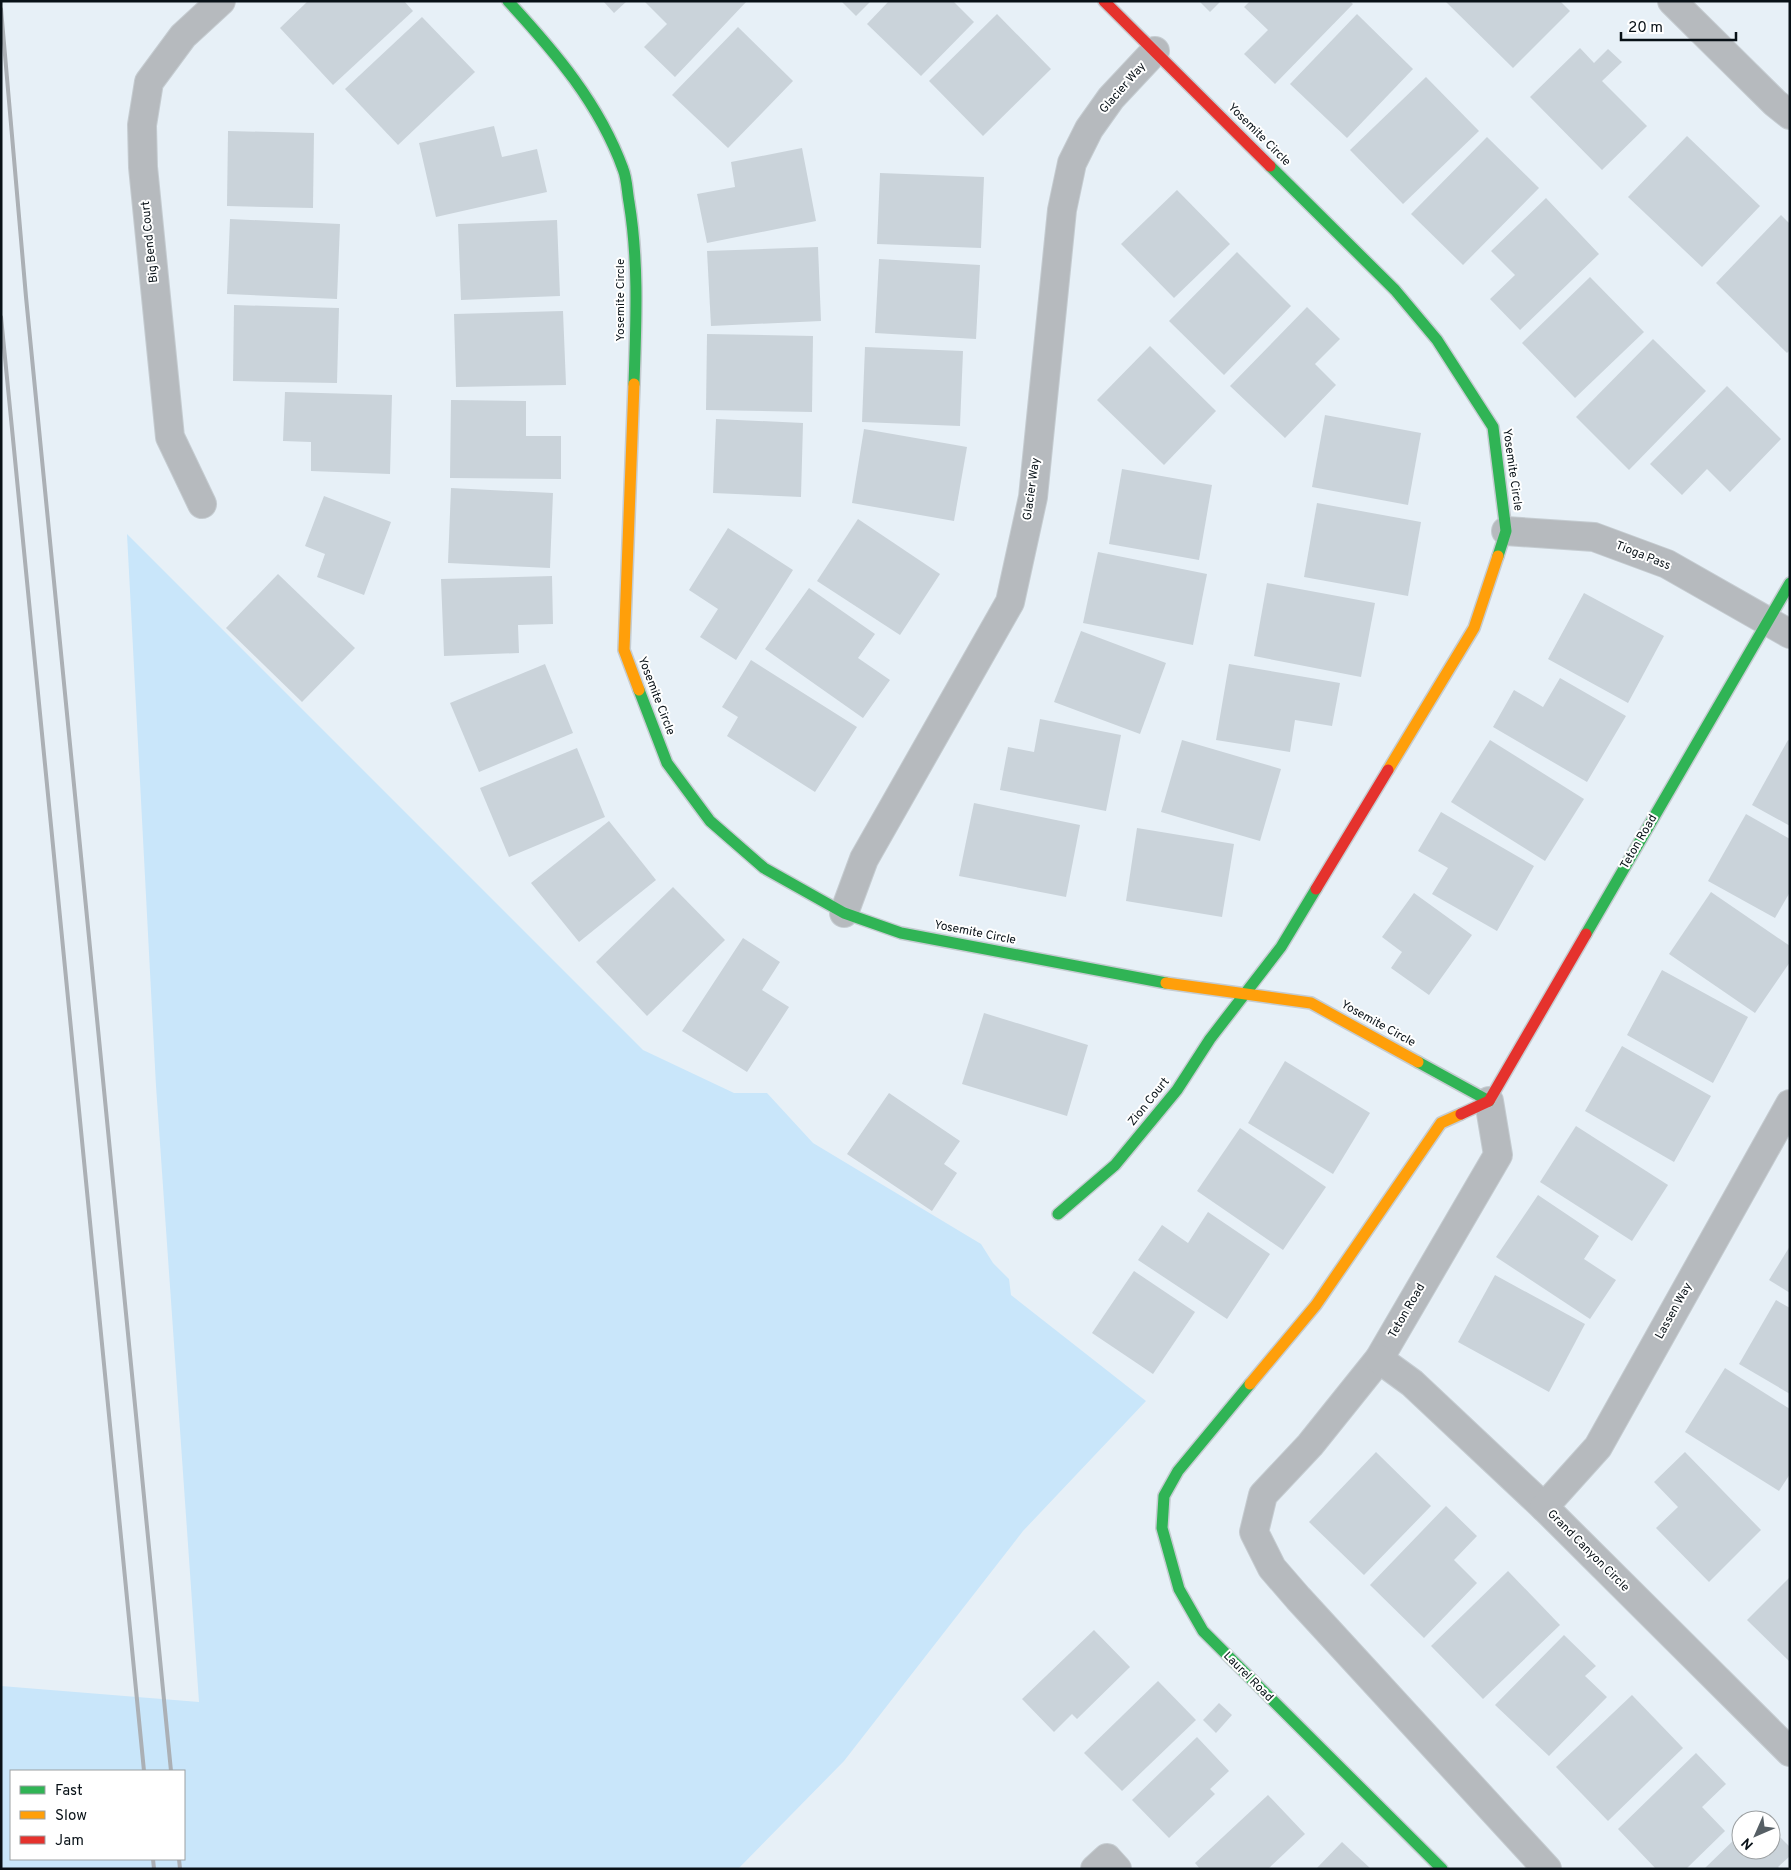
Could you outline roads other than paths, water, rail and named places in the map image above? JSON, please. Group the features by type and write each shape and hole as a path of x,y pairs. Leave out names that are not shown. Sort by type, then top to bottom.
{"street":[{"name":"Big Bend Court","path":"202,504 170,437 143,167 142,125 149,82 183,36 221,1"},
{"name":"Yosemite Circle","path":"508,1 560,58 597,111 624,170 632,220 637,290 624,650 667,763 710,821 764,868 844,913 900,933 1177,985 1311,1003 1489,1101"},
{"name":"Yosemite Circle","path":"1104,1 1395,290 1437,340 1493,427 1506,532 1474,628 1281,947 1245,994"},
{"path":"1672,1 1775,103 1790,115"},
{"name":"Glacier Way","path":"844,913 864,859 1010,602 1033,497 1062,210 1072,163 1089,129 1111,98 1155,52"},
{"name":"Tioga Pass","path":"1506,532 1594,537 1667,564 1779,627"},
{"name":"Teton Road","path":"1547,1869 1272,1568 1254,1532 1263,1495 1310,1445 1379,1359 1498,1155 1489,1101 1779,627 1790,583"},
{"name":"Zion Court","path":"1058,1214 1115,1165 1177,1090 1210,1039 1245,994"},
{"name":"Laurel Road","path":"1442,1869 1202,1631 1179,1589 1162,1528 1164,1496 1178,1472 1316,1305 1441,1123 1489,1101"},
{"name":"Lassen Way","path":"1544,1507 1598,1447 1790,1104"},
{"name":"Grand Canyon Circle","path":"1379,1359 1412,1383 1544,1507 1790,1752"}],"railway":[{"path":"1,9 26,297 171,1770"},
{"path":"1,317 144,1770"},
{"path":"153,1860 154,1869"},
{"path":"179,1860 180,1869"}]}
